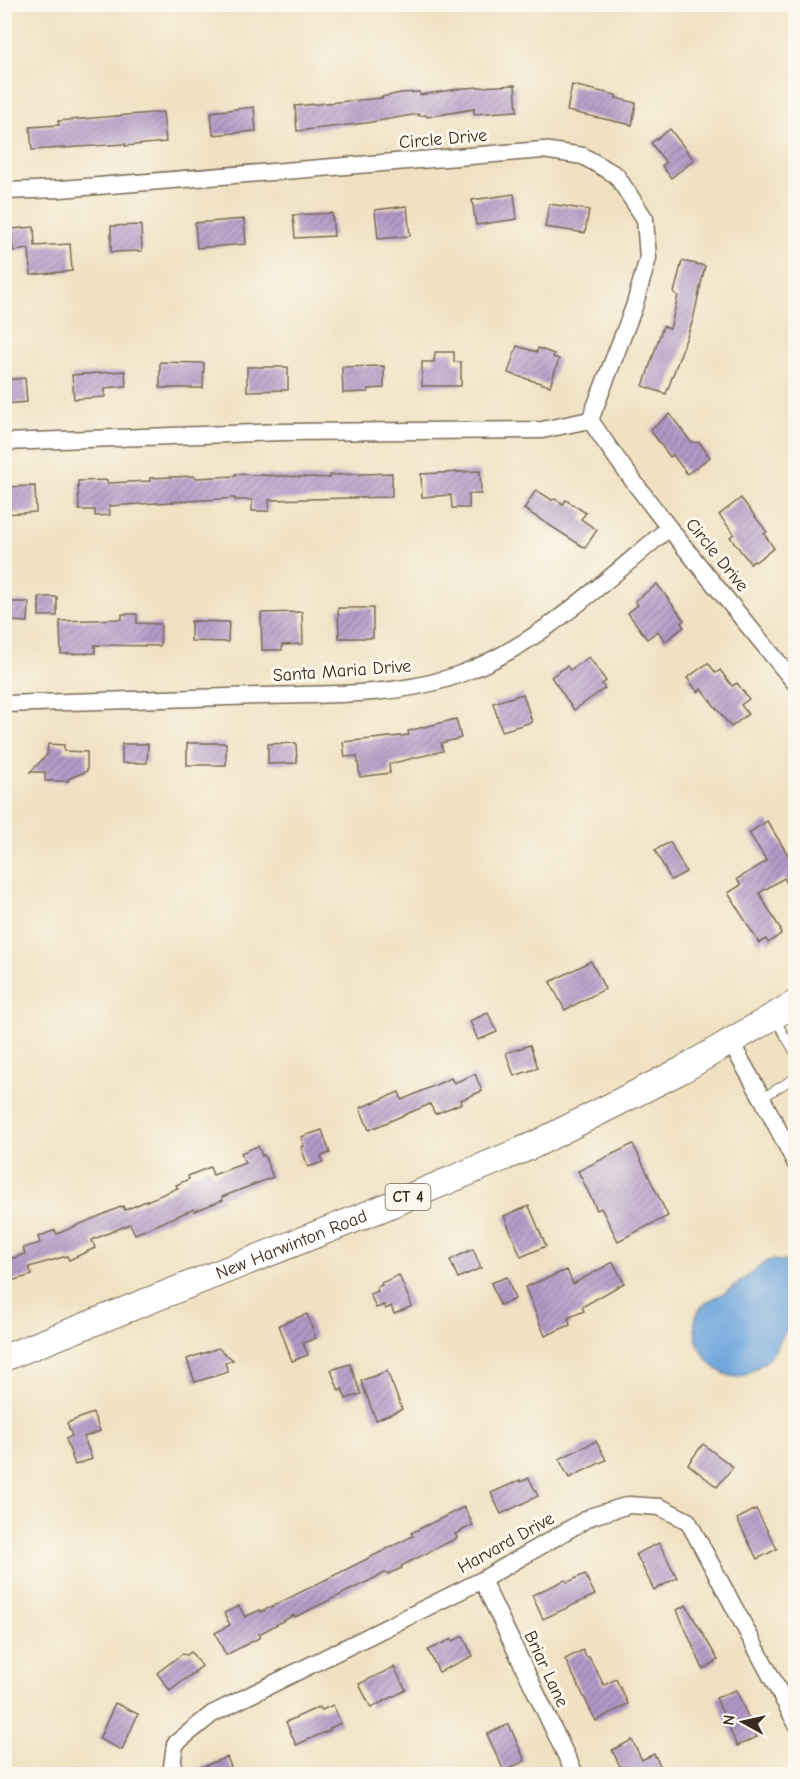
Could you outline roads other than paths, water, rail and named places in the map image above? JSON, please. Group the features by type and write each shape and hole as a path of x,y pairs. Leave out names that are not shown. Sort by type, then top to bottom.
{"main road":[{"name":"New Harwinton Road","path":"4,1358 378,1210 534,1144 682,1070 795,1003"}],"street":[{"name":"Circle Drive","path":"4,191 61,189 543,150 583,156 616,175 645,219 648,258 634,307 590,420 617,460 669,528 795,684"},
{"path":"4,442 282,432 542,430 590,420"},
{"name":"Santa Maria Drive","path":"4,704 340,694 406,688 449,677 499,655 550,626 669,528"},
{"path":"730,1041 795,1164"},
{"name":"Harvard Drive","path":"171,1774 175,1744 212,1714 482,1580 592,1516 629,1504 660,1507 688,1521 795,1723"},
{"name":"Briar Lane","path":"482,1580 575,1774"}],"lane":[{"path":"773,1016 792,1039 795,1055"},
{"path":"762,1098 795,1077"}],"water":[{"path":"767,1261 795,1263 795,1320 788,1327 772,1354 761,1365 747,1374 736,1377 725,1374 714,1367 699,1345 695,1332 695,1320 705,1303 724,1293"}]}
